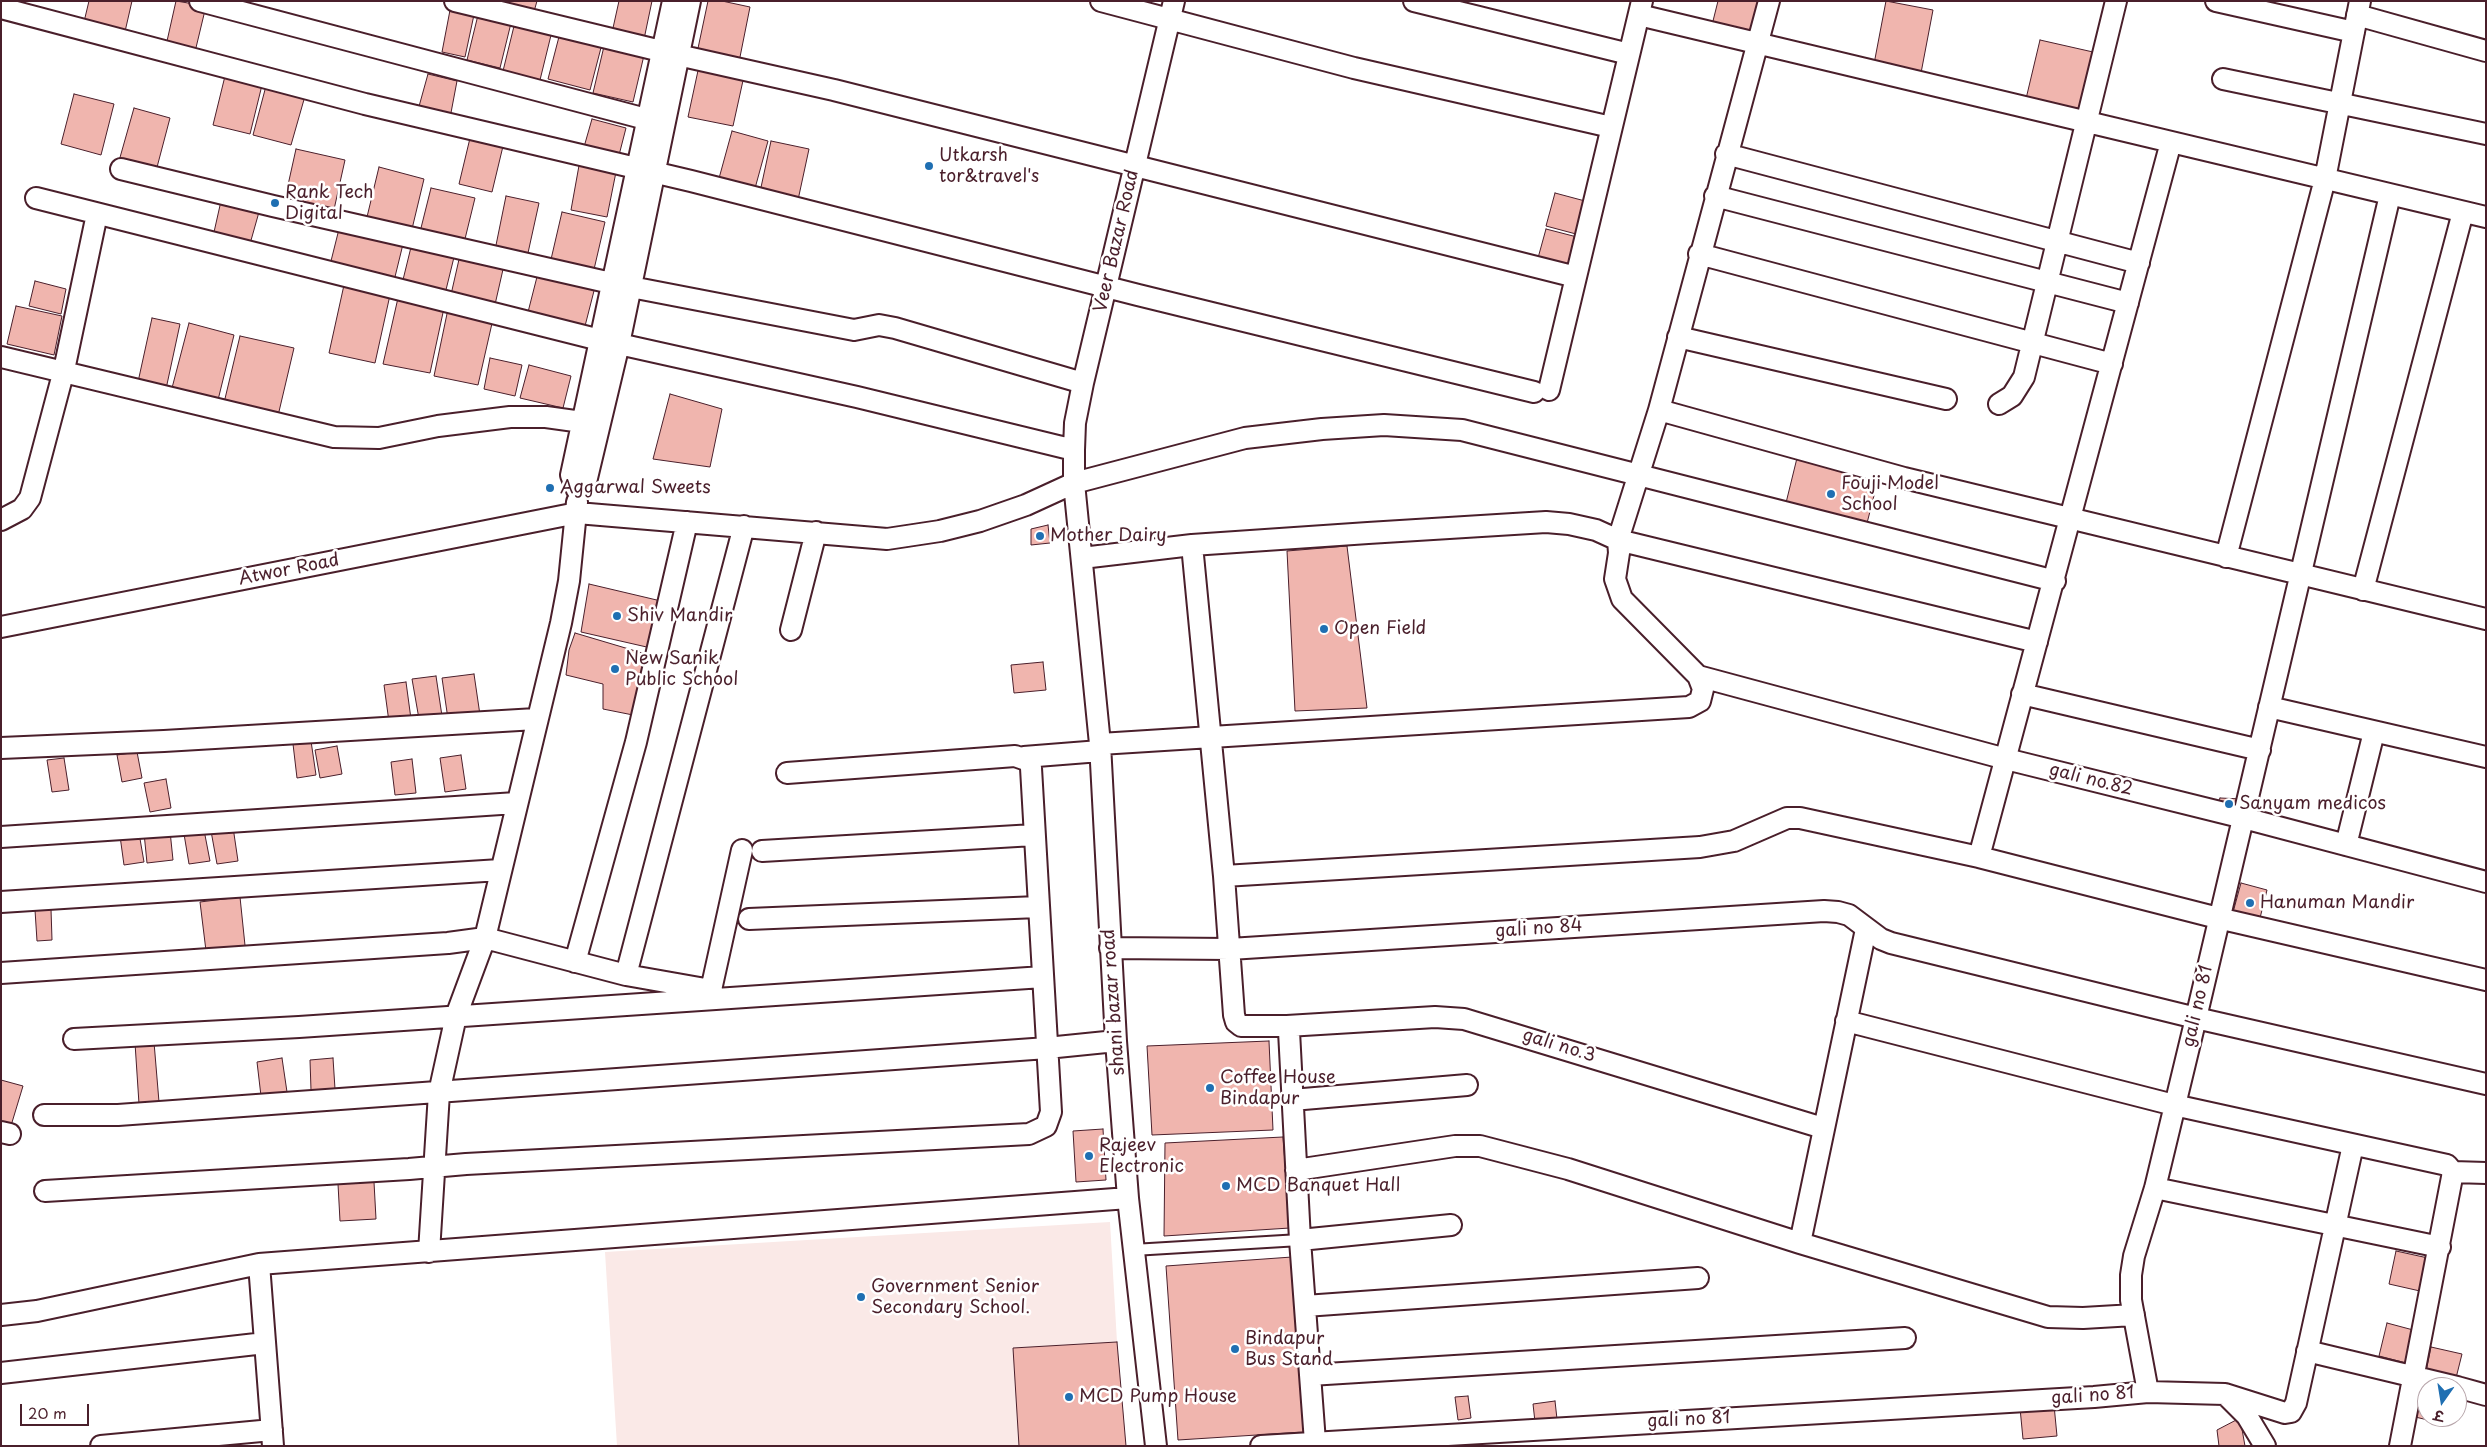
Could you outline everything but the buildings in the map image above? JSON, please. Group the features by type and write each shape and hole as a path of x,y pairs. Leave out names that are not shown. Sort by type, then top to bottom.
{"street":[{"path":"200,1 646,119"},
{"path":"455,1 834,90 1576,277"},
{"path":"577,490 587,478 609,342 611,283 645,171 670,53 673,1"},
{"path":"428,1252 438,1093 456,1016 485,938 568,590 578,513 577,490 571,475 582,422 609,342 631,287 645,171 646,119 690,1"},
{"path":"1101,1 1173,10 1354,68 1611,127"},
{"path":"1414,1 1628,54"},
{"path":"787,773 1015,756 1024,757 1212,738 1689,707 1700,701 1703,689 1698,676 1622,599 1615,579 1619,553 1618,540 1659,410 1699,254 1769,1"},
{"path":"1999,404 2012,396 2024,377 2116,1"},
{"path":"2216,1 2357,16 2486,51"},
{"path":"1,8 364,104 645,171 1106,287 1541,391 1576,277 1628,54 1641,8 1758,43 2486,218"},
{"name":"Veer Bazar Road","path":"1082,558 1074,483 1075,423 1134,165 1173,10"},
{"path":"2226,557 2325,179 2357,16"},
{"path":"2223,78 2486,134"},
{"path":"1978,858 2022,694 2055,581 2171,142"},
{"path":"1726,154 2139,262"},
{"path":"121,168 283,208 611,283"},
{"name":"gali no 81","path":"1261,1446 2148,1392 2134,1315 2131,1275 2244,818 2390,195"},
{"path":"1715,196 2128,303"},
{"path":"36,198 609,342 857,397 1074,450"},
{"path":"2363,590 2463,212"},
{"path":"1,520 22,509 30,498 64,370 97,214"},
{"path":"1699,254 2112,364"},
{"path":"631,287 854,330 879,325 895,328 1083,383"},
{"path":"1678,337 1946,399"},
{"path":"1,357 64,370 334,437 379,438 438,426 510,417 546,417 582,422"},
{"path":"1659,410 1904,478 2486,619"},
{"name":"Atwor Road","path":"1,627 578,513 887,539 940,531 980,521 1026,505 1074,483 1245,438 1384,424 1462,430 2055,581"},
{"path":"575,962 636,742 687,522"},
{"path":"1082,558 1192,545 1546,522 1596,530 1618,540 2037,642"},
{"path":"626,975 744,526"},
{"path":"791,630 816,532"},
{"path":"1192,545 1212,738 1230,949"},
{"name":"shani bazar road","path":"1082,558 1100,748 1110,948 1128,1198 1156,1446"},
{"name":"gali no.82","path":"1698,676 2006,759 2244,818 2486,882"},
{"path":"2022,694 2260,750"},
{"path":"2269,707 2486,757"},
{"path":"1,748 164,741 536,719"},
{"path":"2346,845 2374,732"},
{"path":"45,1191 434,1168 476,1163 1029,1134 1046,1126 1051,1112 1031,768 1029,761 1024,757"},
{"path":"1,837 516,803"},
{"path":"1224,876 1700,847 1734,841 1787,818 1800,818 1978,858 2218,918 2486,980"},
{"path":"762,851 1034,835"},
{"path":"1,973 438,944 485,938 626,975 711,990 742,850"},
{"path":"1,902 500,870"},
{"path":"749,919 1038,907"},
{"name":"gali no 84","path":"1110,948 1230,949 1824,911 1849,915 1866,929"},
{"path":"1800,1243 1866,929 1890,943 2196,1018 2486,1084"},
{"name":"gali no.3","path":"1230,949 1236,1022 1249,1027 1435,1017 1464,1019 1823,1128"},
{"path":"74,1039 1043,977"},
{"path":"1846,1021 2174,1105 2353,1146 2442,1163 2452,1168 2453,1172 2440,1247 2400,1446"},
{"path":"1287,1026 1290,1038 1300,1240 1315,1442"},
{"path":"44,1115 118,1115 438,1093 1047,1048 1116,1041"},
{"path":"1292,1100 1467,1085"},
{"path":"1296,1170 1455,1146 1480,1146 1568,1169 1800,1243 2048,1317 2083,1318 2134,1315"},
{"path":"2148,1392 2225,1394 2279,1412 2290,1412 2296,1403 2353,1146"},
{"path":"2453,1172 2486,1173"},
{"path":"2154,1188 2334,1227 2440,1247"},
{"path":"1,1315 37,1311 259,1264 1128,1198"},
{"path":"1300,1240 1451,1225"},
{"path":"101,1446 273,1438 259,1264"},
{"path":"1305,1306 1698,1278"},
{"path":"1310,1375 1905,1338"},
{"path":"1,1372 265,1343"},
{"path":"2307,1351 2421,1377"},
{"path":"2467,1390 2486,1395"},
{"path":"2225,1394 2247,1416 2265,1446"}],"lane":[{"path":"1133,1250 1300,1240"}],"shaded area":[{"name":"Government Senior Secondary School.","path":"1110,1222 1117,1342 1013,1348 1019,1446 617,1446 605,1252"}],"place":[{"name":"Utkarsh tor&travel's","path":"929,166"},
{"name":"Rank Tech Digital","path":"275,203"},
{"name":"Aggarwal Sweets","path":"550,488"},
{"name":"Fouji Model School","path":"1831,494"},
{"name":"Mother Dairy","path":"1040,536"},
{"name":"Shiv Mandir","path":"617,616"},
{"name":"Open Field","path":"1324,629"},
{"name":"New Sanik Public School","path":"615,669"},
{"name":"Sanyam medicos","path":"2229,804"},
{"name":"Hanuman Mandir","path":"2250,903"},
{"name":"Coffee House Bindapur","path":"1210,1088"},
{"name":"Rajeev Electronic","path":"1089,1156"},
{"name":"MCD Banquet Hall","path":"1226,1186"},
{"name":"Government Senior Secondary School.","path":"861,1297"},
{"name":"Bindapur Bus Stand","path":"1235,1349"},
{"name":"MCD Pump House","path":"1069,1397"}]}
